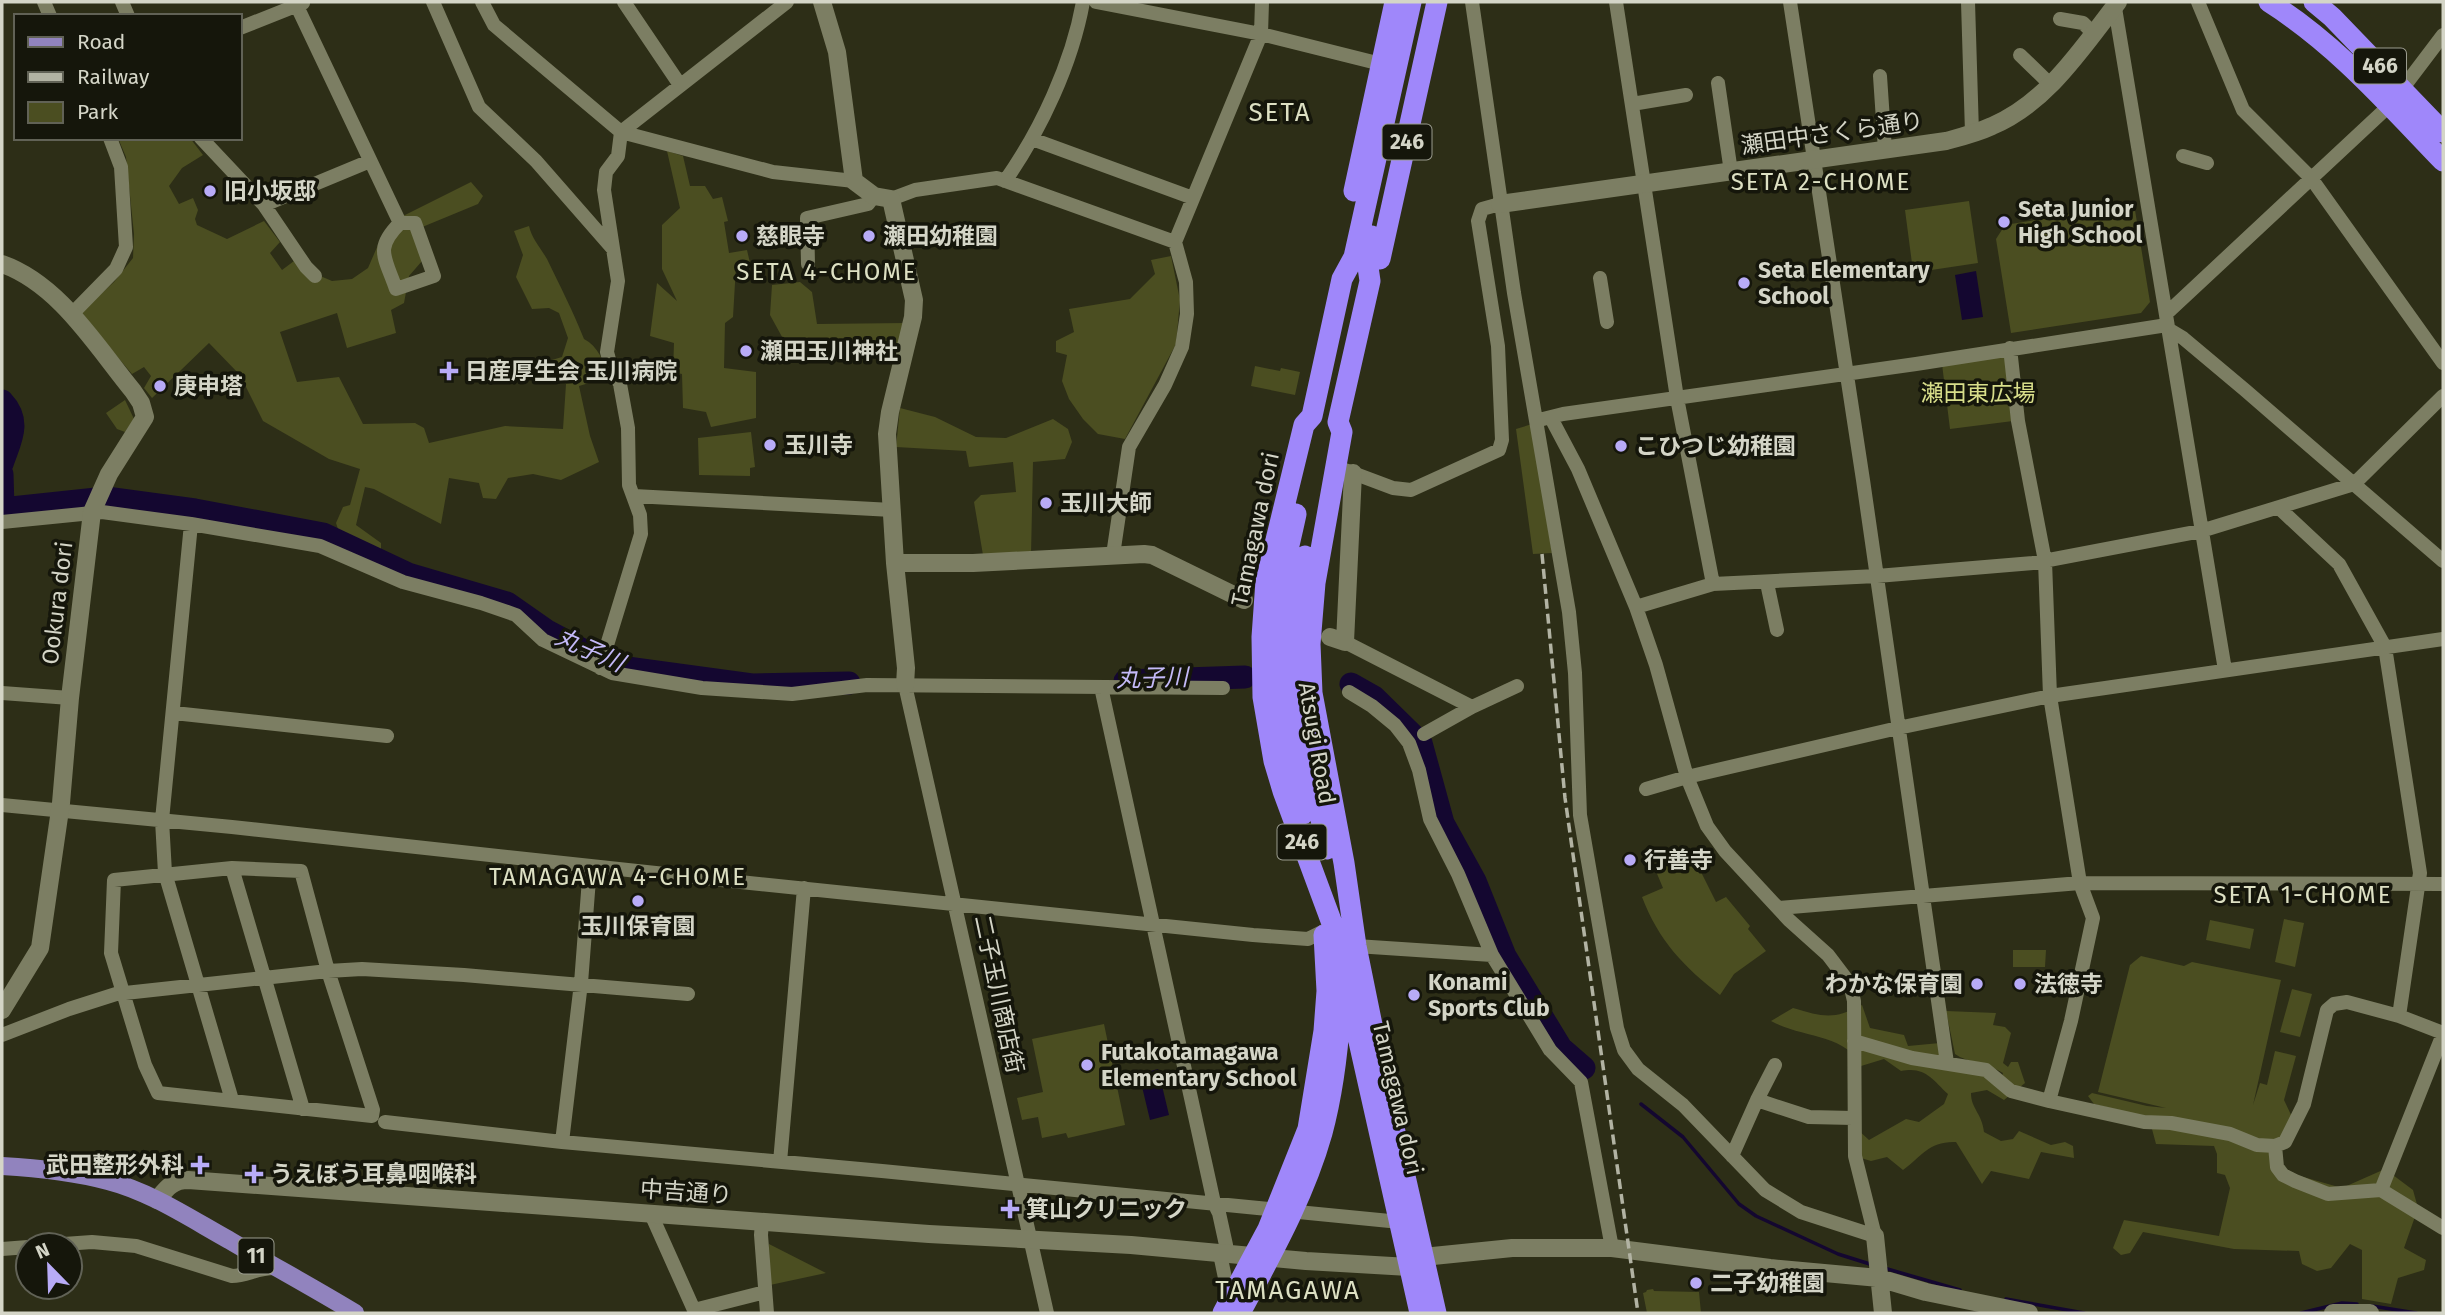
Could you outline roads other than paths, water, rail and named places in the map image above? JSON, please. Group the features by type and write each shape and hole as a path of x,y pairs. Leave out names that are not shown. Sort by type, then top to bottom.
{"highway":[{"name":"246","path":"1342,279 1340,257 1395,2"},
{"name":"Tamagawa dori","path":"1410,2 1354,257 1342,279 1312,416 1304,425 1300,438 1266,580 1262,663 1263,696 1274,761 1333,926 1399,1222 1436,1313"},
{"name":"Tamagawa dori","path":"1420,1313 1416,1262 1315,718 1310,665 1315,583 1345,468 1342,432 1338,422 1370,281 1367,260 1424,2"},
{"name":"246","path":"1370,281 1379,263 1437,2"},
{"name":"466","path":"2269,2 2308,27 2443,132"},
{"name":"466","path":"2314,2 2397,97 2443,162"},
{"name":"Atsugi Road","path":"1240,1313 1280,1238 1304,1183 1321,1134 1339,1043 1341,945 1334,884 1300,718 1295,665 1295,561 1315,430 1312,416"},
{"name":"Atsugi Road","path":"1223,1313 1268,1229 1308,1129 1324,1031 1327,990 1322,912 1280,690 1279,623 1332,430 1338,422"}],"main road":[{"name":"11","path":"2,1166 40,1169 109,1181 157,1200 355,1313"}],"street":[{"path":"433,2 479,107 536,161 614,250"},
{"path":"482,2 494,25 621,132 773,172 854,181 883,197 914,300 914,317 887,434 906,678"},
{"path":"624,2 680,85"},
{"path":"601,665 641,534 640,515 629,485 628,428 620,384 607,352 618,281 604,190 606,172 618,156 621,132 787,2"},
{"path":"822,2 837,52 854,181"},
{"path":"1005,181 1031,139 1077,34 1083,2"},
{"path":"1096,2 1261,34 1381,64"},
{"path":"1113,555 1129,447 1165,385 1182,347 1187,314 1186,282 1175,242 1261,34 1262,2"},
{"path":"1472,2 1500,204 1524,343 1544,419 1572,633 1580,815 1617,1028 1624,1050 1638,1069 1683,1105 1765,1190 1801,1212 1875,1236"},
{"path":"1616,2 1677,398 1713,584"},
{"path":"1790,2 1947,1063"},
{"path":"1968,2 1972,134"},
{"path":"2198,2 2243,110 2311,178 2443,363"},
{"path":"242,27 299,3 400,223"},
{"path":"2115,3 2225,670"},
{"name":"瀬田中さくら通り","path":"1500,204 1945,142 1972,134 2020,110 2051,85 2115,3"},
{"path":"2060,19 2083,23 2093,33"},
{"path":"1544,419 2167,323 2311,178 2397,97 2443,35"},
{"path":"2020,55 2051,85"},
{"path":"1880,76 1885,150"},
{"path":"1718,83 1731,172"},
{"path":"1632,104 1686,95"},
{"path":"1031,139 1193,198"},
{"path":"71,315 116,269 125,247 121,167 111,140"},
{"path":"203,140 264,205 315,276"},
{"path":"2183,156 2207,163"},
{"path":"264,205 370,161"},
{"path":"808,264 807,218 915,190 997,178 1175,242"},
{"path":"1472,707 1337,640 1345,468 1393,488 1411,490 1499,450 1502,440 1498,346 1478,220 1482,209 1500,204"},
{"path":"400,223 415,223 434,276 396,289 383,251 384,242 400,223"},
{"name":"Ookura dori","path":"2,264 41,286 71,315 133,391 141,403 145,417 95,504 70,698 60,810 40,948 2,1010"},
{"path":"1601,278 1608,322"},
{"path":"2167,323 2443,561"},
{"path":"1498,346 1524,343"},
{"path":"2010,348 2018,421 2045,561 2050,696 2080,883 2093,918 2071,1021 2049,1101"},
{"path":"1636,607 1713,584 1877,576 2045,561 2201,531 2354,484 2443,396"},
{"path":"1544,419 1578,469 1636,607 1656,665 1687,776 1707,826 1725,851 1828,955 1850,984 1854,1001 1855,1156 1875,1236 1883,1313"},
{"path":"634,496 892,510"},
{"path":"2,522 95,504 320,546 403,582 516,615 543,640 601,665 611,673 702,688 792,694 906,678 1101,687 1223,688"},
{"path":"2279,508 2339,564 2385,647 2420,882 2399,1016"},
{"path":"191,524 162,820 165,873 232,1100"},
{"path":"895,563 972,563 1152,555 1244,600"},
{"path":"1767,583 1777,630"},
{"path":"1646,789 1687,776 2050,696 2443,639"},
{"name":"二子玉川商店街","path":"906,678 1047,1313"},
{"path":"1424,734 1517,686"},
{"path":"1101,687 1214,1203 1226,1245 1220,1254 1232,1313"},
{"path":"1349,692 1395,724 1409,743 1419,770 1430,819 1458,874 1492,955 1550,1050 1581,1082 1612,1248"},
{"path":"2,693 70,698"},
{"path":"174,713 387,736"},
{"path":"2,805 1308,939 1333,926"},
{"path":"562,1142 581,983 590,866"},
{"path":"232,868 303,1109"},
{"path":"232,868 301,870 328,971 373,1110 372,1116 158,1093 145,1065 111,953 114,880 165,873 232,868"},
{"path":"1779,908 2080,883 2443,884"},
{"path":"780,1162 804,888"},
{"path":"1356,946 1492,955"},
{"path":"2,1034 69,1009 125,993 328,971 362,969 581,983 688,993"},
{"path":"1854,1041 1912,1058 1986,1070 2011,1091 2049,1101 2144,1122 2171,1123 2230,1134 2257,1145 2275,1146 2286,1142 2304,1104 2327,1010 2334,1004 2347,1002 2399,1016 2443,1033 2381,1190"},
{"path":"1731,1156 1774,1065"},
{"path":"1756,1100 1809,1116 1853,1118"},
{"path":"385,1122 562,1142 1399,1222"},
{"path":"2275,1146 2277,1167 2283,1175 2309,1188 2328,1194 2381,1190 2443,1226"},
{"name":"中吉通り","path":"157,1200 174,1182 188,1180 762,1222 1131,1245 1220,1254 1416,1262 1512,1248 1612,1248 1770,1268 1879,1278 1926,1292 2029,1313"},
{"path":"651,1214 694,1310 765,1292"},
{"path":"762,1222 767,1313"},
{"path":"84,1243 149,1249 232,1276 261,1267 277,1268"},
{"path":"2333,1313 2370,1313"}],"waterway":[{"path":"2,401 12,416 13,424 2,464"},
{"path":"2,474 3,508"},
{"name":"丸子川","path":"2,509 106,498 195,510 323,534 408,574 507,603 547,631 594,656 627,668 752,685 849,683"},
{"name":"丸子川","path":"1125,681 1245,677"},
{"path":"1351,684 1374,697 1421,743 1443,823 1475,881 1505,956 1561,1048 1584,1068"},
{"path":"1641,1104 1683,1137 1739,1204 1756,1216 1838,1254 1873,1265"},
{"path":"1884,1268 1960,1290"},
{"path":"2006,1299 2084,1313"},
{"path":"2301,1313 2342,1303 2357,1304"},
{"path":"2372,1306 2416,1313"}],"railway":[{"path":"1542,554 1565,798 1638,1313"}],"place":[{"name":"旧小坂邸","path":"210,191"},
{"name":"Seta Junior High School","path":"2004,222"},
{"name":"慈眼寺","path":"742,236"},
{"name":"瀬田幼稚園","path":"869,236"},
{"name":"Seta Elementary School","path":"1744,283"},
{"name":"瀬田玉川神社","path":"746,351"},
{"name":"日産厚生会 玉川病院","path":"449,371"},
{"name":"庚申塔","path":"160,386"},
{"name":"玉川寺","path":"770,445"},
{"name":"こひつじ幼稚園","path":"1621,446"},
{"name":"玉川大師","path":"1046,503"},
{"name":"行善寺","path":"1630,860"},
{"name":"玉川保育園","path":"638,901"},
{"name":"わかな保育園","path":"1977,984"},
{"name":"法徳寺","path":"2020,984"},
{"name":"Konami Sports Club","path":"1414,995"},
{"name":"Futakotamagawa Elementary School","path":"1087,1065"},
{"name":"武田整形外科","path":"200,1165"},
{"name":"うえぼう耳鼻咽喉科","path":"254,1174"},
{"name":"箕山クリニック","path":"1010,1209"},
{"name":"二子幼稚園","path":"1696,1283"}],"district":[{"name":"SETA","path":"1280,112"},
{"name":"SETA 2-CHOME","path":"1821,182"},
{"name":"SETA 4-CHOME","path":"827,272"},
{"name":"TAMAGAWA 4-CHOME","path":"618,877"},
{"name":"SETA 1-CHOME","path":"2303,895"},
{"name":"TAMAGAWA","path":"1288,1290"}],"park label":[{"name":"瀬田東広場","path":"1978,393"}]}
